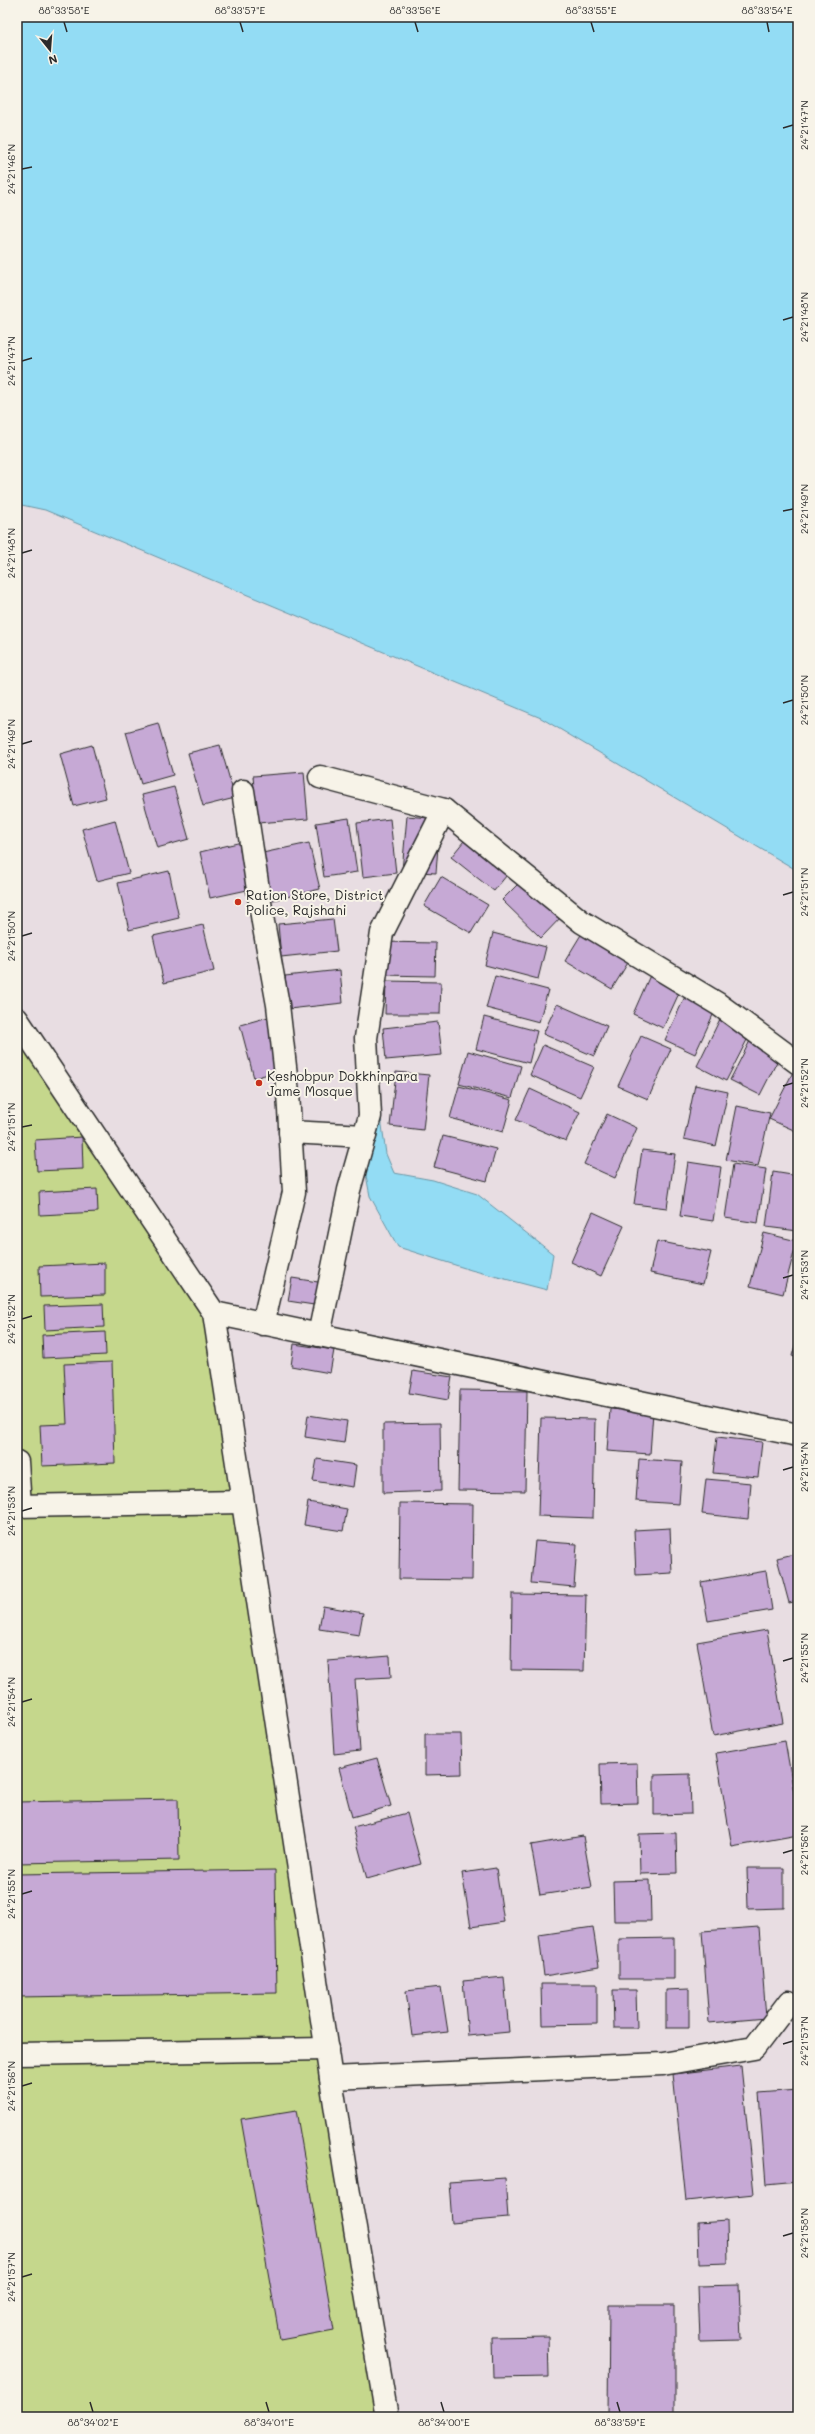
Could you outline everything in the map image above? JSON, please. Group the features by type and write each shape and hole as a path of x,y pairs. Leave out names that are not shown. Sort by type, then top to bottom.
{"street":[{"path":"320,777 444,810 582,922 718,1004 798,1063"},
{"path":"243,791 262,922 278,1004 294,1192 263,1324"},
{"path":"320,1335 349,1190 370,1116 366,1038 382,933 444,810"},
{"path":"17,1019 214,1313 331,2078 387,2417"},
{"path":"290,1132 365,1136"},
{"path":"214,1313 798,1435"},
{"path":"17,1462 19,1506 242,1502"},
{"path":"331,2078 671,2062 754,2048 789,2002"},
{"path":"17,2054 327,2049"}],"green space":[{"path":"17,1036 205,1319 379,2417 17,2417"}],"water":[{"path":"17,17 798,17 798,871 541,718 45,510 17,504"},
{"path":"380,1111 386,1154 394,1173 433,1180 477,1194 553,1254 547,1290 471,1270 398,1247 370,1196 364,1165"}],"building":[{"path":"158,723 173,775 141,784 126,732"},
{"path":"92,745 106,798 74,806 60,754"},
{"path":"220,745 235,798 203,806 188,753"},
{"path":"304,772 308,819 257,823 253,776"},
{"path":"174,787 189,839 157,848 142,795"},
{"path":"407,816 440,819 436,873 402,871"},
{"path":"349,818 357,872 324,877 316,823"},
{"path":"390,819 396,873 363,877 357,823"},
{"path":"115,820 129,873 97,881 82,829"},
{"path":"472,831 515,865 494,891 451,857"},
{"path":"250,840 261,887 210,898 200,852"},
{"path":"309,843 320,889 269,901 258,854"},
{"path":"169,871 179,918 129,930 118,883"},
{"path":"441,877 488,905 471,933 424,906"},
{"path":"525,877 564,914 541,938 502,900"},
{"path":"333,919 337,951 281,957 278,924"},
{"path":"203,925 214,971 164,983 153,936"},
{"path":"493,933 546,947 538,979 485,965"},
{"path":"582,933 629,961 612,989 565,961"},
{"path":"381,942 436,943 435,976 380,975"},
{"path":"655,964 686,978 663,1028 633,1014"},
{"path":"340,970 343,1003 289,1009 285,976"},
{"path":"495,976 548,990 539,1022 486,1008"},
{"path":"386,981 441,982 440,1014 385,1014"},
{"path":"688,990 718,1004 695,1054 665,1040"},
{"path":"557,1004 607,1026 594,1056 543,1034"},
{"path":"272,1016 286,1069 254,1078 240,1025"},
{"path":"484,1017 537,1031 529,1063 476,1049"},
{"path":"721,1017 751,1032 726,1081 697,1066"},
{"path":"438,1022 442,1055 386,1060 383,1028"},
{"path":"755,1031 785,1046 760,1095 730,1080"},
{"path":"641,1036 671,1049 648,1099 618,1086"},
{"path":"543,1045 594,1067 580,1097 530,1075"},
{"path":"468,1051 521,1066 512,1098 459,1084"},
{"path":"794,1070 798,1071 798,1132 769,1119"},
{"path":"396,1072 429,1075 423,1130 390,1126"},
{"path":"695,1085 728,1092 716,1146 684,1139"},
{"path":"459,1086 512,1100 503,1132 450,1118"},
{"path":"530,1089 580,1112 566,1141 516,1120"},
{"path":"737,1106 770,1113 758,1166 726,1160"},
{"path":"607,1114 637,1128 615,1178 584,1164"},
{"path":"443,1136 496,1149 487,1181 434,1167"},
{"path":"82,1137 83,1169 37,1171 35,1140"},
{"path":"642,1150 675,1154 667,1208 634,1204"},
{"path":"688,1162 721,1167 713,1221 680,1216"},
{"path":"733,1164 766,1169 758,1223 725,1218"},
{"path":"773,1172 798,1176 798,1231 766,1227"},
{"path":"97,1189 98,1212 40,1215 39,1192"},
{"path":"593,1212 624,1226 601,1276 571,1262"},
{"path":"764,1233 797,1241 783,1294 750,1286"},
{"path":"657,1241 711,1252 703,1284 650,1273"},
{"path":"105,1263 105,1295 40,1297 39,1266"},
{"path":"292,1278 331,1284 327,1307 288,1301"},
{"path":"103,1304 104,1327 45,1330 44,1306"},
{"path":"105,1332 106,1355 43,1358 42,1335"},
{"path":"798,1335 798,1358 792,1356"},
{"path":"294,1344 334,1350 330,1373 291,1366"},
{"path":"112,1362 115,1463 42,1466 40,1425 67,1424 64,1364"},
{"path":"413,1371 452,1377 448,1400 409,1393"},
{"path":"460,1390 527,1391 525,1491 458,1490"},
{"path":"610,1409 653,1412 650,1454 607,1451"},
{"path":"308,1415 347,1421 344,1443 305,1437"},
{"path":"541,1418 595,1419 593,1518 538,1516"},
{"path":"440,1423 441,1491 383,1493 383,1424"},
{"path":"717,1437 762,1442 758,1477 713,1473"},
{"path":"317,1459 356,1465 353,1487 313,1481"},
{"path":"639,1459 682,1462 679,1504 636,1501"},
{"path":"706,1479 751,1483 748,1519 702,1514"},
{"path":"308,1502 347,1509 343,1531 304,1525"},
{"path":"400,1503 473,1504 472,1580 399,1579"},
{"path":"670,1528 672,1573 636,1575 634,1530"},
{"path":"535,1541 577,1544 574,1587 531,1583"},
{"path":"798,1553 798,1601 789,1603 777,1558"},
{"path":"766,1571 772,1610 708,1621 701,1582"},
{"path":"512,1594 586,1595 584,1671 511,1670"},
{"path":"323,1606 363,1613 359,1635 319,1629"},
{"path":"767,1630 783,1723 713,1736 697,1642"},
{"path":"390,1656 391,1677 355,1679 360,1751 334,1754 328,1661"},
{"path":"425,1734 461,1734 462,1774 425,1775"},
{"path":"785,1741 798,1815 798,1835 732,1847 716,1753"},
{"path":"377,1758 391,1806 352,1817 339,1768"},
{"path":"637,1763 638,1803 601,1804 600,1764"},
{"path":"690,1774 691,1814 654,1815 654,1775"},
{"path":"178,1799 179,1860 17,1863 17,1802"},
{"path":"407,1813 421,1864 367,1879 353,1827"},
{"path":"676,1833 677,1873 640,1874 639,1834"},
{"path":"583,1836 592,1887 540,1895 531,1845"},
{"path":"496,1868 504,1922 471,1927 462,1873"},
{"path":"747,1868 784,1868 784,1908 748,1909"},
{"path":"275,1870 277,1993 17,1997 17,1874"},
{"path":"650,1880 651,1921 614,1921 613,1881"},
{"path":"593,1927 599,1967 544,1976 539,1935"},
{"path":"759,1927 766,2018 709,2023 702,1931"},
{"path":"674,1938 674,1979 619,1979 619,1939"},
{"path":"504,1977 509,2032 468,2036 463,1981"},
{"path":"541,1984 597,1984 597,2024 542,2025"},
{"path":"441,1987 448,2032 412,2036 406,1991"},
{"path":"689,1989 689,2028 666,2028 666,1990"},
{"path":"613,1990 636,1990 637,2028 614,2028"},
{"path":"741,2066 754,2194 686,2201 673,2074"},
{"path":"798,2090 798,2182 766,2185 759,2093"},
{"path":"296,2110 334,2330 280,2340 241,2119"},
{"path":"505,2178 508,2218 452,2223 449,2182"},
{"path":"727,2221 728,2263 699,2264 698,2223"},
{"path":"739,2285 741,2340 700,2341 698,2286"},
{"path":"609,2305 675,2305 675,2417 608,2417"},
{"path":"548,2336 549,2377 493,2378 492,2337"}],"place":[{"name":"Ration Store, District Police, Rajshahi","path":"238,902"},
{"name":"Keshobpur Dokkhinpara Jame Mosque","path":"259,1083"}]}
